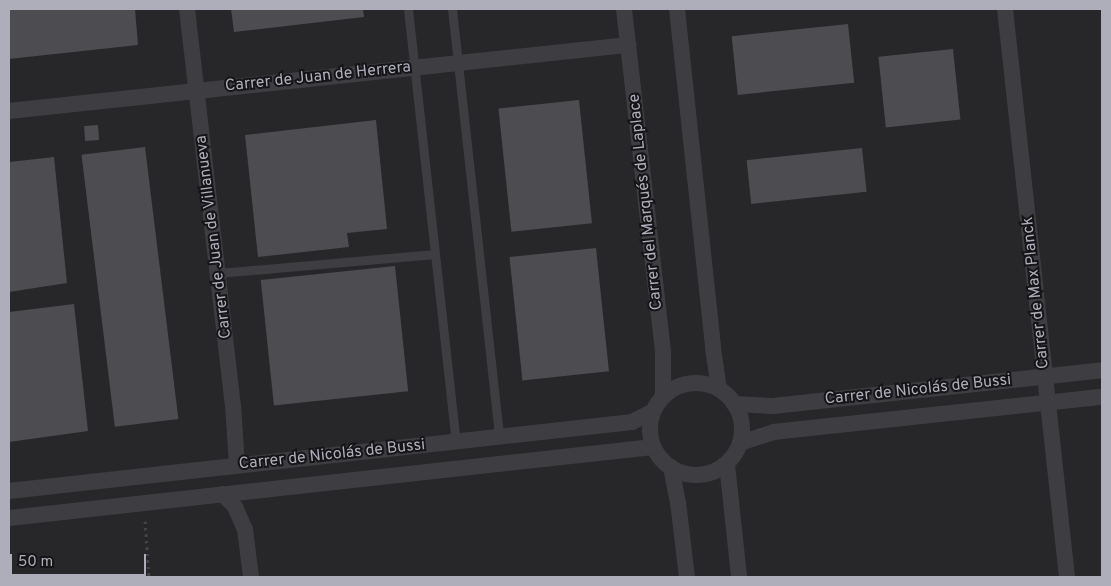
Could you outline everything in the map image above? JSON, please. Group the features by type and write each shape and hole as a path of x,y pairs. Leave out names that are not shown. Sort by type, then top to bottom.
{"street":[{"name":"Carrer de Juan de Villanueva","path":"187,9 233,405 237,465"},
{"name":"Carrer del Marqués de Laplace","path":"624,9 664,367 663,396"},
{"path":"677,9 719,389"},
{"name":"Carrer de Max Planck","path":"1005,9 1068,577"},
{"name":"Carrer de Juan de Herrera","path":"9,111 196,89 628,45"},
{"name":"Carrer de Nicolás de Bussi","path":"734,404 773,406 1102,370"},
{"path":"691,382 719,389 728,395 739,410 742,425 740,443 727,464 714,472 697,476 678,472 661,461 653,447 649,432 652,412 663,396 678,386 691,382"},
{"name":"Carrer de Nicolás de Bussi","path":"740,443 773,432 1102,397"},
{"name":"Carrer de Nicolás de Bussi","path":"9,491 632,422 652,412"},
{"name":"Carrer de Nicolás de Bussi","path":"9,518 653,447"},
{"path":"727,464 739,577"},
{"path":"671,467 678,502 686,577"},
{"path":"223,494 235,507 246,529 252,577"}],"lane":[{"path":"408,9 456,442"},
{"path":"452,9 499,437"},
{"path":"218,273 435,254"}],"path":[{"path":"144,521 149,577"}],"shaded area":[{"path":"9,9 1102,9 1102,577 9,577"}],"building":[{"path":"9,9 135,9 138,45 9,59"},
{"path":"231,9 363,9 364,17 234,32"},
{"path":"848,24 854,83 738,95 732,36"},
{"path":"953,49 960,120 886,127 878,57"},
{"path":"579,100 592,223 511,232 498,108"},
{"path":"376,120 387,229 347,233 349,247 258,257 245,135"},
{"path":"98,125 99,140 85,141 84,126"},
{"path":"145,147 178,419 115,427 81,155"},
{"path":"862,148 867,192 751,204 747,160"},
{"path":"54,157 67,283 9,292 9,162"},
{"path":"596,248 609,371 522,380 509,257"},
{"path":"395,266 408,391 274,405 261,280"},
{"path":"74,304 88,431 9,442 9,312"}]}
